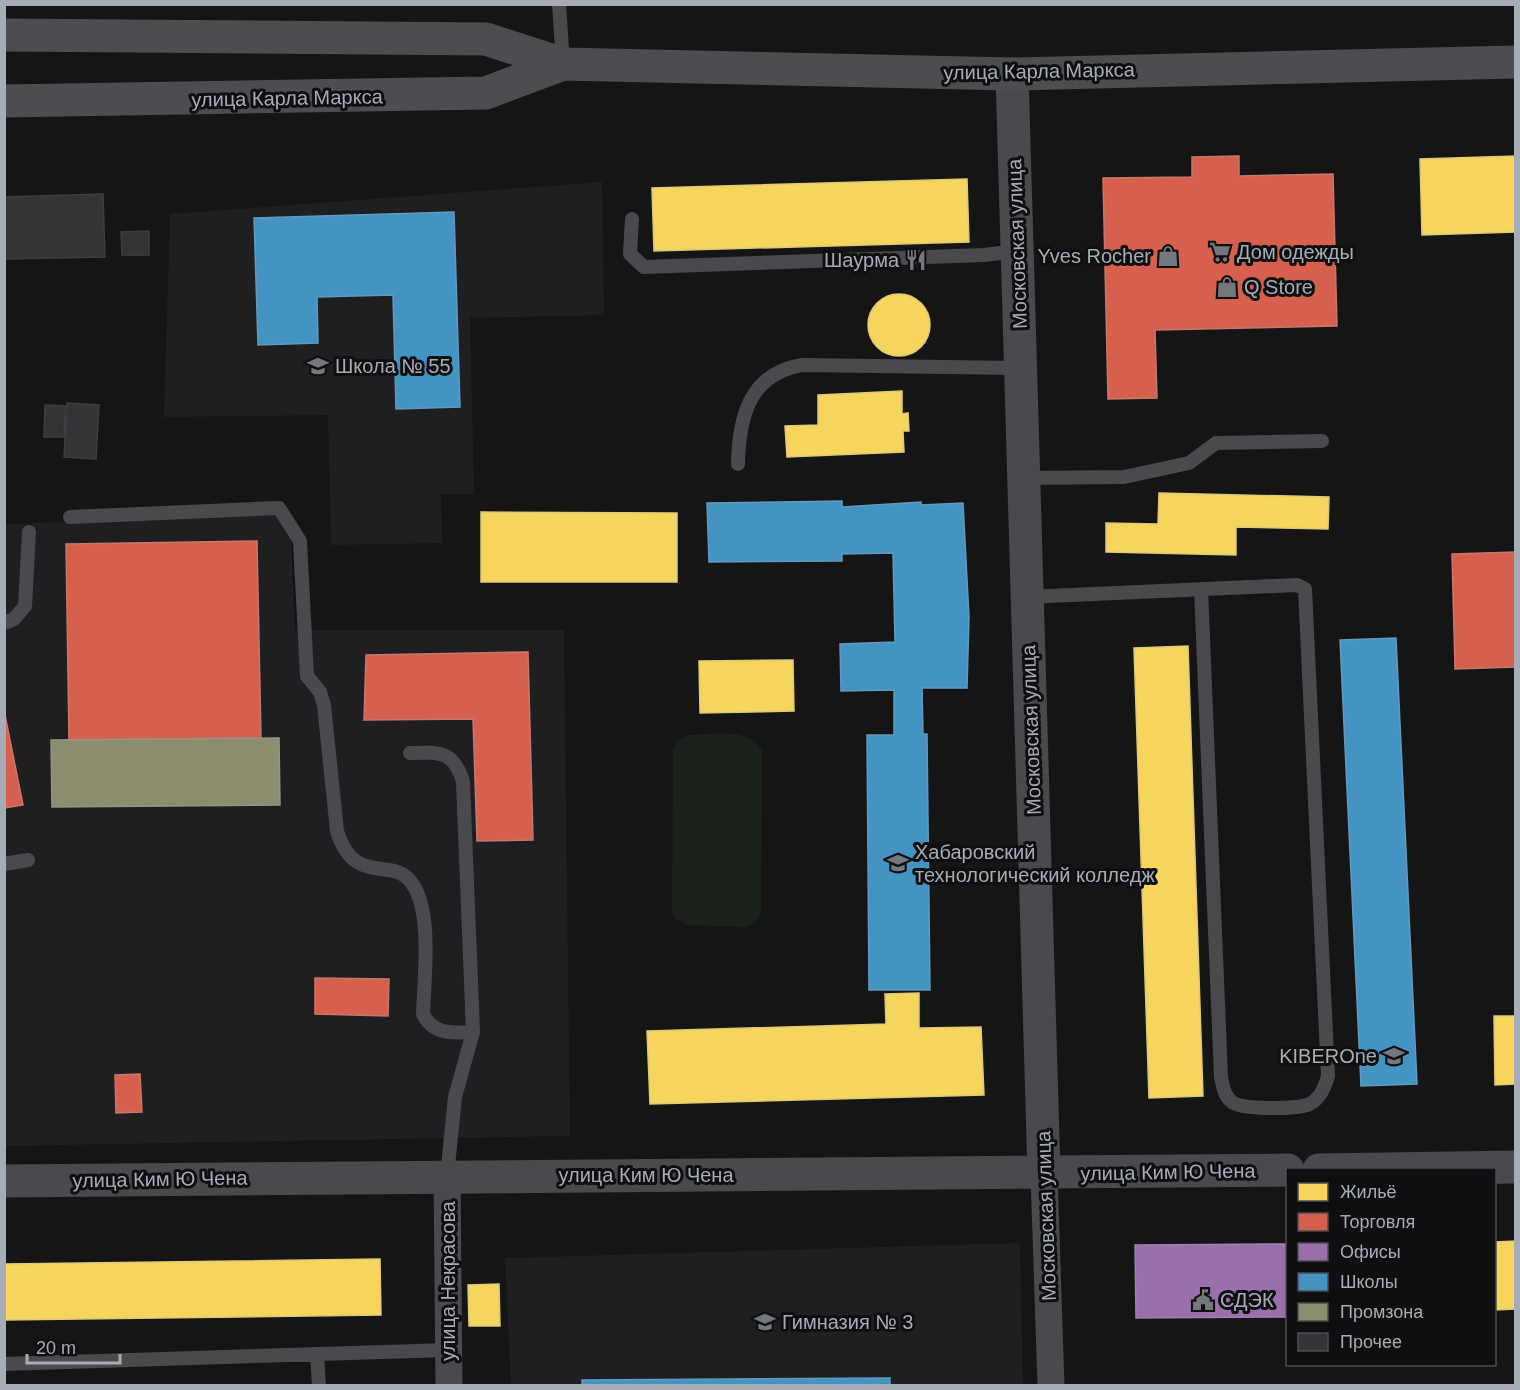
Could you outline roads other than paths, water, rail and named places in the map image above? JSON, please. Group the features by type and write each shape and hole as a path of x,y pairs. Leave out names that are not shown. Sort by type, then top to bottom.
{"main road":[{"name":"улица Карла Маркса","path":"4,35 486,39 563,63 1012,74 1515,62"},
{"name":"улица Карла Маркса","path":"4,101 175,100 486,93 563,63"}],"street":[{"name":"Московская улица","path":"1012,74 1051,1386"},
{"path":"1450,1168 1515,1167"},
{"name":"улица Ким Ю Чена","path":"4,1181 1286,1170"},
{"name":"улица Некрасова","path":"447,1176 449,1386"}],"lane":[{"path":"559,4 563,63"},
{"path":"632,219 630,254 644,267 984,255 1017,251"},
{"path":"738,464 740,425 745,406 771,377 785,368 801,365 1020,368"},
{"path":"1024,477 1124,477 1189,464 1216,443 1322,441"},
{"path":"69,517 279,508 300,541 307,676 320,692 324,705 337,831 342,848 370,869 398,871 411,881 424,917 423,1014 428,1024 435,1029 448,1033 473,1032"},
{"path":"4,623 14,619 25,606 29,532"},
{"path":"1027,597 1201,589 1297,585 1305,589 1307,593 1328,1076 1325,1087 1317,1098 1307,1105 1244,1108 1232,1102 1225,1093 1221,1077 1201,589"},
{"path":"410,753 434,753 451,757 459,768 464,782 473,1032 455,1097 447,1176"},
{"path":"4,864 28,860"},
{"path":"4,1364 448,1350"},
{"path":"317,1354 319,1386"}],"place":[{"name":"Дом одежды","path":"1220,252"},
{"name":"Yves Rocher","path":"1168,256"},
{"name":"Шаурма","path":"916,260"},
{"name":"Q Store","path":"1227,287"},
{"name":"Школа № 55","path":"318,366"},
{"name":"Хабаровский технологический колледж","path":"898,863"},
{"name":"KIBEROne","path":"1394,1056"},
{"name":"СДЭК","path":"1203,1300"},
{"name":"Гимназия № 3","path":"765,1322"}]}
